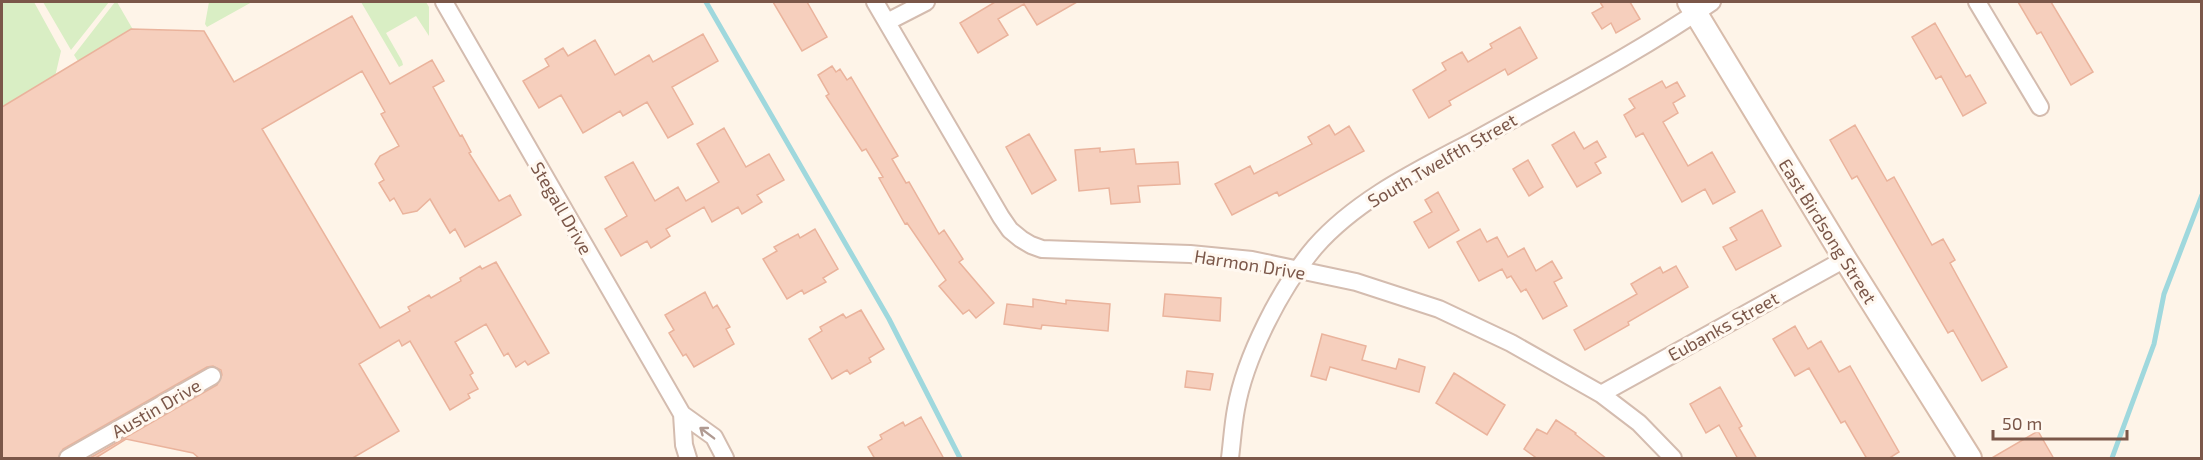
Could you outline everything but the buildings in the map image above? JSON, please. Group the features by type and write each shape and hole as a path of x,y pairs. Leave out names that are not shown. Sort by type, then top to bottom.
{"street":[{"name":"Stegall Drive","path":"444,2 682,414 714,437 725,459"},
{"name":"Harmon Drive","path":"875,2 1001,217 1010,230 1030,245 1053,251 1217,256 1251,260 1356,282 1447,312 1511,343 1601,394 1639,423 1673,459"},
{"path":"887,22 926,2"},
{"path":"1977,2 2040,107"},
{"name":"East Birdsong Street","path":"1699,5 1845,259 1970,459"},
{"name":"South Twelfth Street","path":"1230,459 1236,409 1245,375 1264,329 1297,271 1316,247 1340,223 1387,188 1573,86 1699,5"},
{"name":"Eubanks Street","path":"1601,394 1845,259"},
{"name":"Austin Drive","path":"68,459 212,376"},
{"name":"Stegall Drive","path":"682,414 684,446 688,459"}],"green space":[{"path":"2,2 34,2 61,51 54,81 9,107 2,105"},
{"path":"43,2 109,2 71,50"},
{"path":"115,2 150,59 90,80 74,55"},
{"path":"209,2 252,2 207,27 205,24"},
{"path":"361,2 426,2 429,7 429,36 416,16 386,33 402,61 403,65 399,67"}],"waterway":[{"path":"706,2 889,319 960,458"},
{"path":"2112,458 2154,344 2164,294 2202,195"}]}
